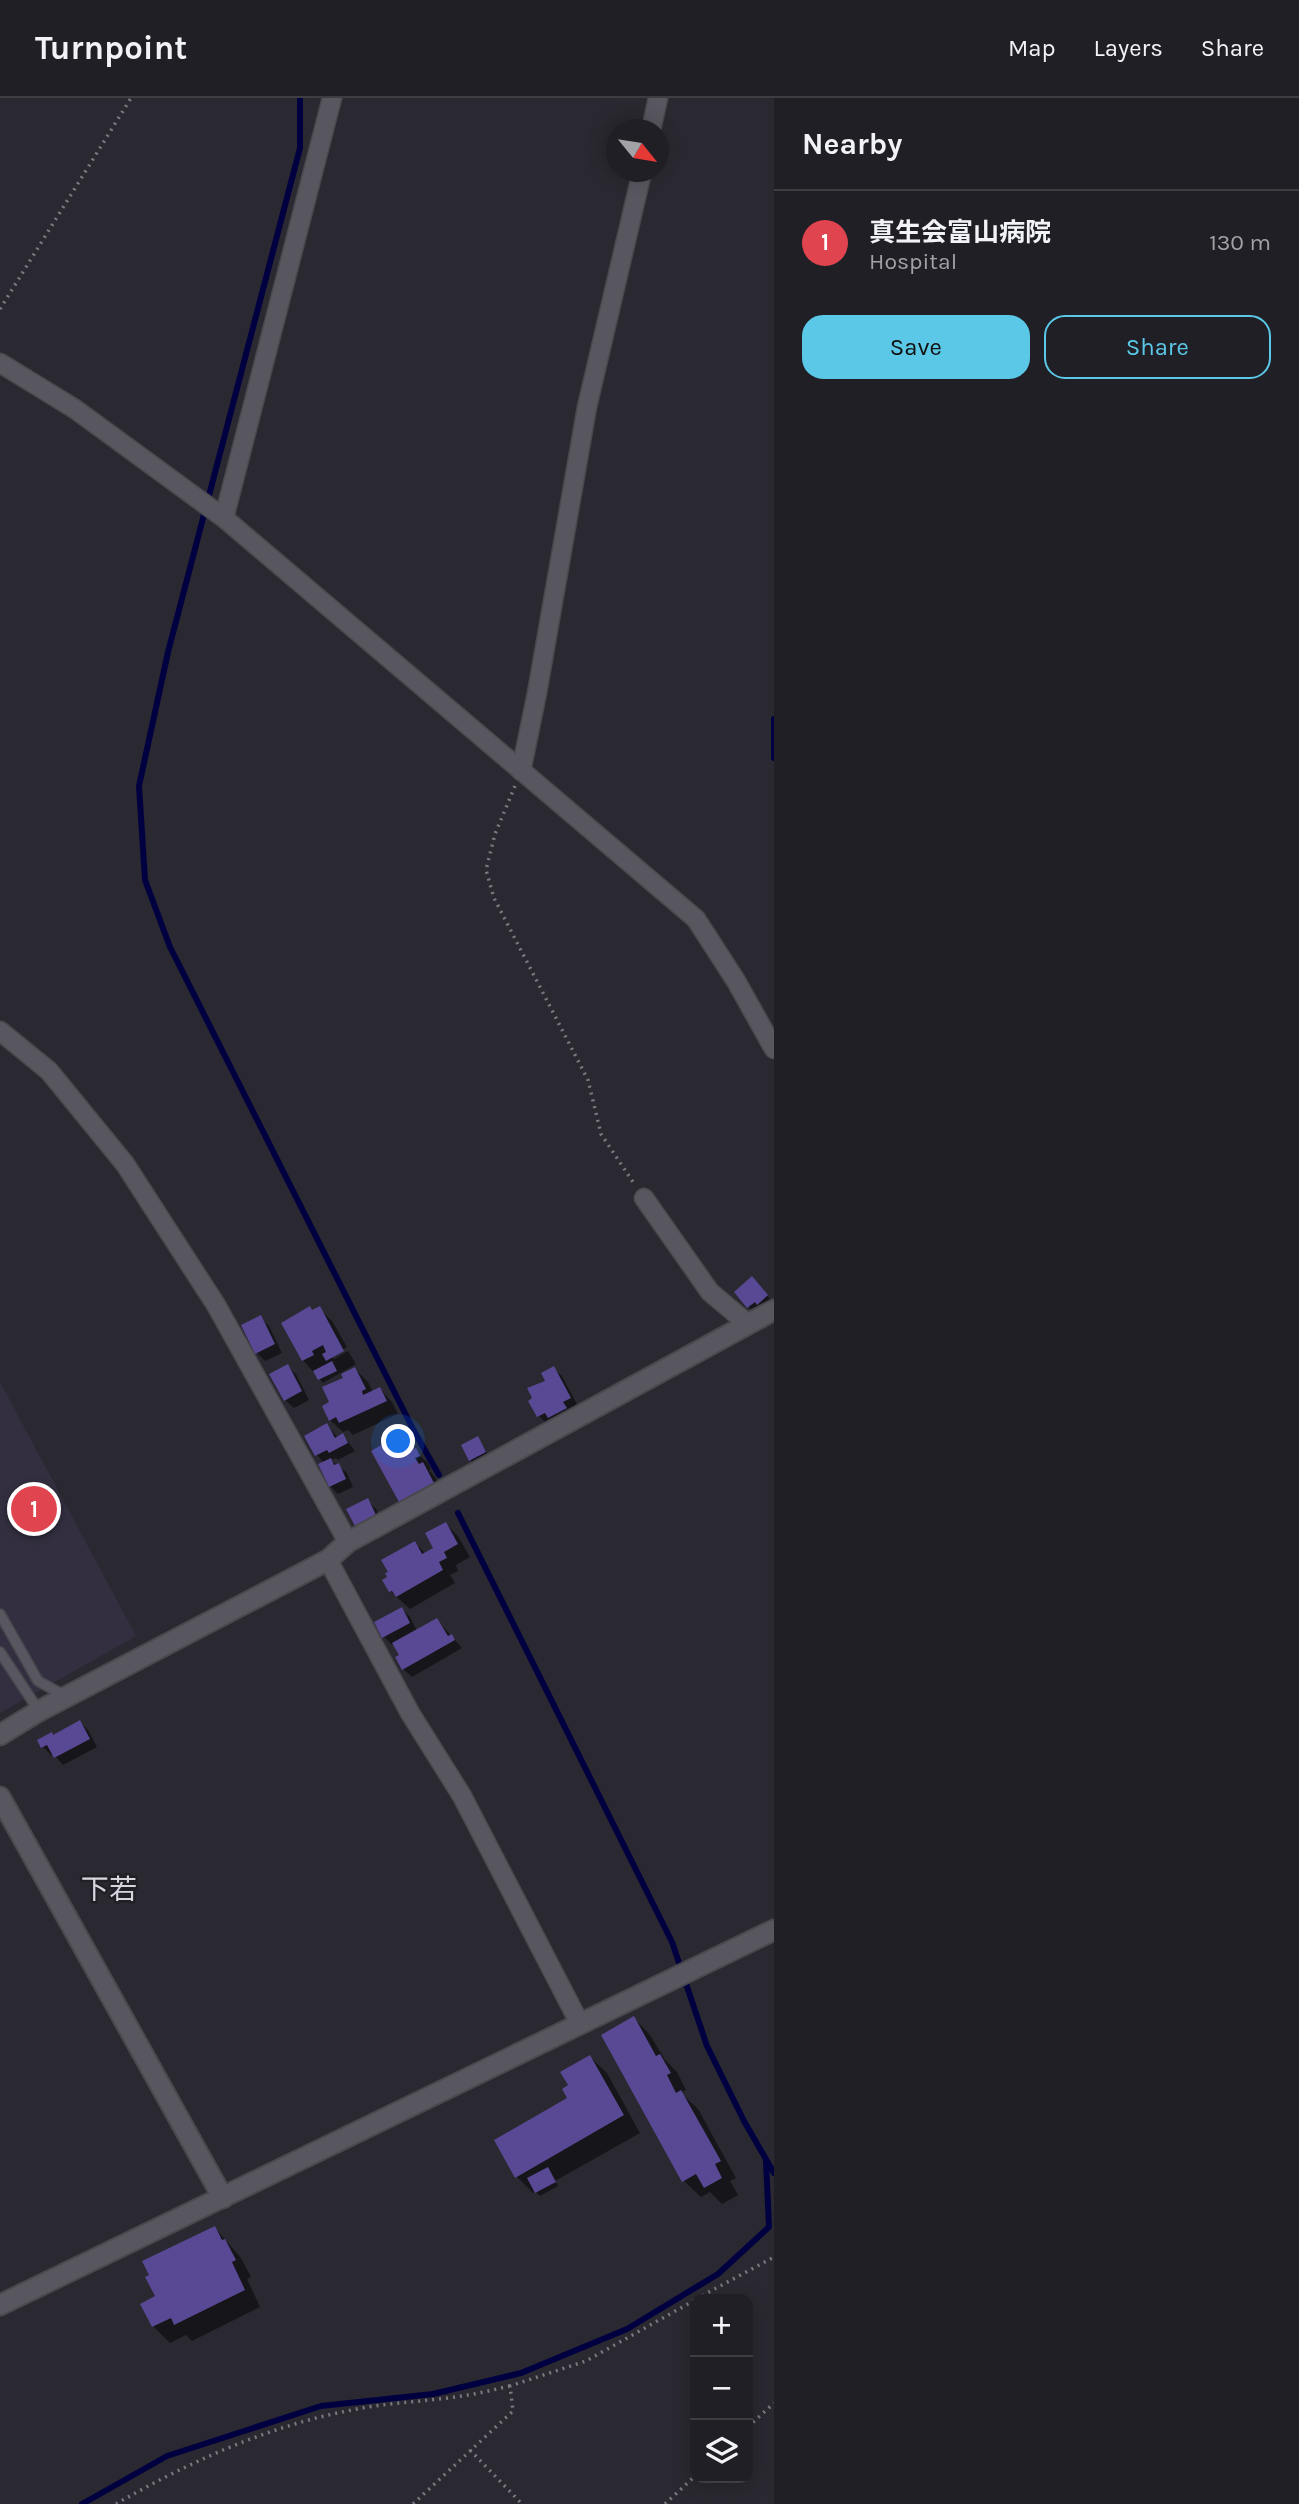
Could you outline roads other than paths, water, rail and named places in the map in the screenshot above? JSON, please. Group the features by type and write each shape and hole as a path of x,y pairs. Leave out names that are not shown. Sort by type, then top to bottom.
{"street":[{"path":"224,518 332,98"},
{"path":"654,119 658,98"},
{"path":"521,771 587,407 640,182"},
{"path":"0,363 75,409 224,518 696,919 736,981 774,1049"},
{"path":"0,1031 49,1071 125,1164 216,1305 348,1542"},
{"path":"644,1198 710,1292 748,1324"},
{"path":"0,1735 39,1711 328,1560 348,1542 774,1310"},
{"path":"328,1560 410,1713 462,1796 580,2024"},
{"path":"0,1797 223,2198"},
{"path":"0,2305 774,1930"}],"lane":[{"path":"0,1614 38,1681 58,1692 62,1699"},
{"path":"0,1652 39,1711"}],"waterway":[{"path":"300,98 300,148 168,652 139,786 145,880 170,947 414,1431 439,1475"},
{"path":"774,719 774,758"},
{"path":"458,1513 672,1942 707,2046 744,2121 774,2173"},
{"path":"82,2504 167,2456 321,2406 433,2394 521,2373 627,2329 718,2274 769,2227 766,2161"}],"place":[{"name":"真生会富山病院","path":"34,1509"}],"district":[{"name":"下若","path":"109,1889"}]}
